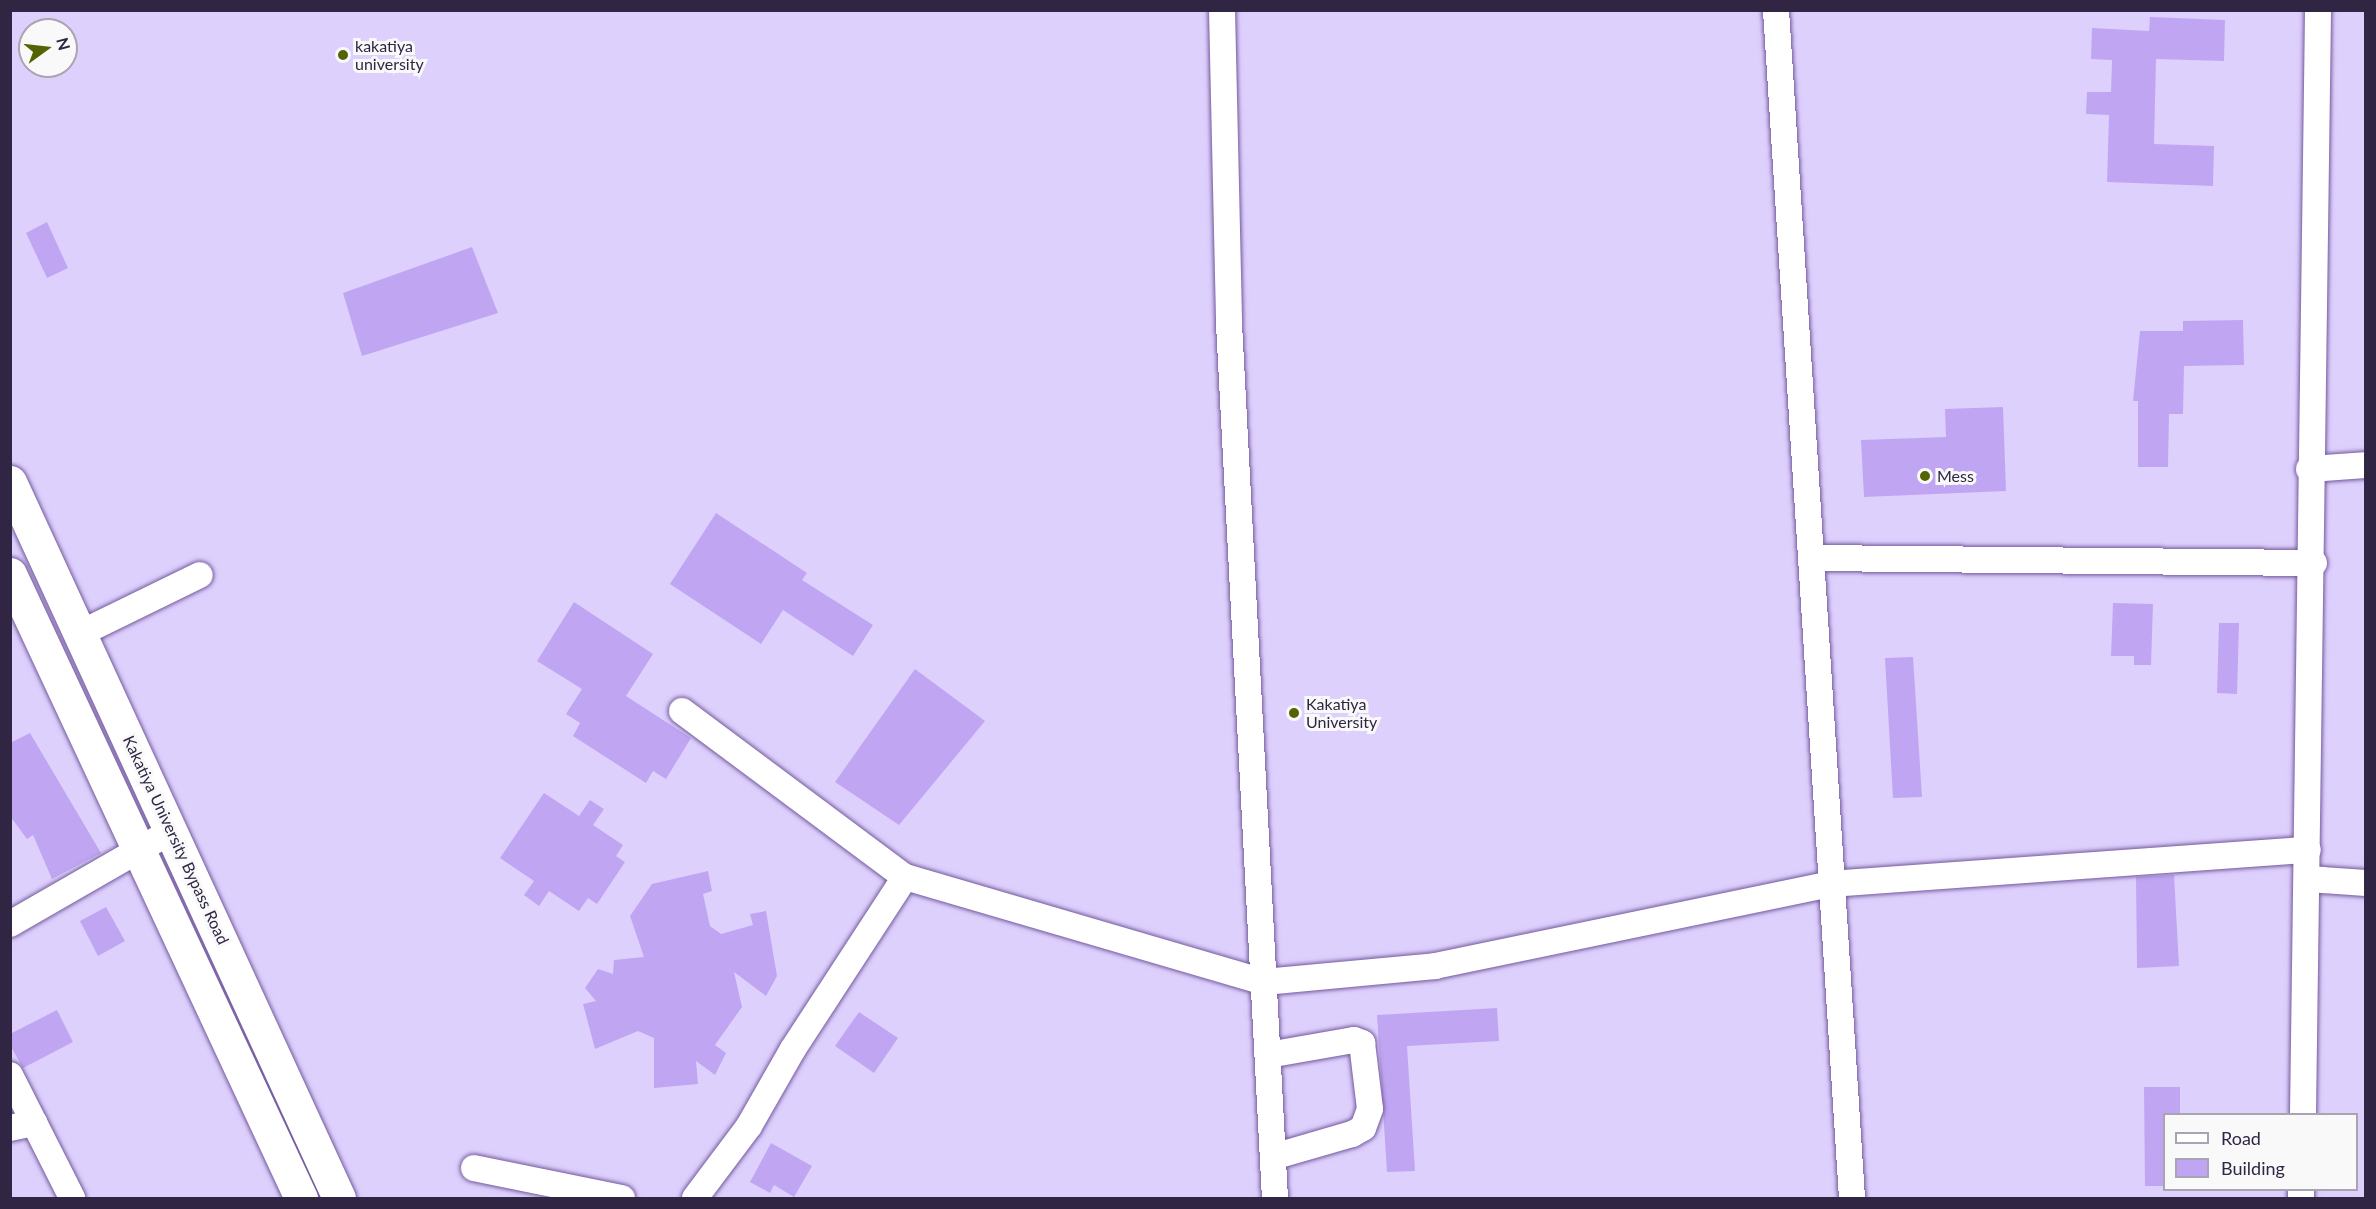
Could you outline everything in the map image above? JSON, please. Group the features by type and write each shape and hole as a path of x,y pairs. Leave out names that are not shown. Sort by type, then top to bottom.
{"main road":[{"name":"Kakatiya University Bypass Road","path":"10,482 339,1198"},
{"path":"10,574 135,848 301,1198"}],"street":[{"path":"1222,10 1229,324 1275,1198"},
{"path":"1776,10 1830,884 1852,1198"},
{"path":"2303,1113 2314,563 2310,469 2318,10"},
{"path":"2310,469 2366,465"},
{"path":"1811,558 2314,563"},
{"path":"81,633 200,574"},
{"path":"682,711 905,877 1264,982 1435,966 1830,884 2308,850"},
{"path":"10,924 135,848 170,832"},
{"path":"696,1198 749,1126 793,1049 905,877"},
{"path":"2308,879 2366,883"},
{"path":"1268,1055 1354,1040 1362,1043 1370,1109 1363,1128 1352,1134 1273,1157"},
{"path":"10,1075 22,1125 72,1198"},
{"path":"474,1168 622,1198"}],"building":[{"path":"2150,17 2225,20 2224,61 2156,59 2154,144 2214,146 2213,186 2107,182 2109,115 2086,114 2087,92 2111,92 2112,60 2091,59 2092,28 2149,31"},
{"path":"47,222 68,268 47,278 26,233"},
{"path":"472,247 498,313 362,356 343,293"},
{"path":"2243,320 2244,365 2184,366 2183,414 2169,414 2168,467 2138,467 2138,401 2133,401 2140,331 2183,331 2183,321"},
{"path":"2003,407 2006,491 1864,497 1861,440 1946,437 1945,409"},
{"path":"716,513 807,573 802,580 873,625 853,656 783,610 761,644 670,584"},
{"path":"574,602 653,654 626,696 691,738 666,779 653,771 646,783 573,736 580,723 566,714 582,689 537,661"},
{"path":"2113,603 2153,604 2151,665 2134,665 2134,656 2111,656"},
{"path":"2219,623 2239,623 2237,694 2217,693"},
{"path":"1913,657 1922,797 1893,798 1885,658"},
{"path":"915,669 985,721 899,825 835,782"},
{"path":"30,733 101,853 52,879 33,835 27,839 10,816 10,743"},
{"path":"544,793 579,816 590,800 604,809 593,825 623,845 616,856 625,862 597,904 588,898 579,911 549,891 539,906 524,895 534,881 500,858"},
{"path":"708,871 712,891 703,894 710,926 721,934 753,925 750,914 766,911 777,976 766,996 734,972 742,1007 715,1045 726,1053 715,1075 696,1061 698,1084 654,1088 654,1038 638,1031 595,1049 583,1004 596,1001 585,988 598,969 613,974 614,960 644,957 630,916 652,884"},
{"path":"2174,875 2179,966 2137,968 2136,877"},
{"path":"106,907 125,941 98,956 80,921"},
{"path":"1497,1008 1499,1041 1407,1046 1415,1171 1387,1172 1377,1015"},
{"path":"57,1010 73,1042 23,1068 10,1045 10,1034"},
{"path":"859,1012 898,1038 874,1073 835,1046"},
{"path":"2144,1087 2180,1087 2180,1113 2163,1113 2163,1186 2145,1186"},
{"path":"771,1143 812,1166 794,1197 774,1185 770,1193 750,1182"}],"place":[{"name":"kakatiya university","path":"343,55"},
{"name":"Mess","path":"1925,476"},
{"name":"Kakatiya University","path":"1294,713"}]}
